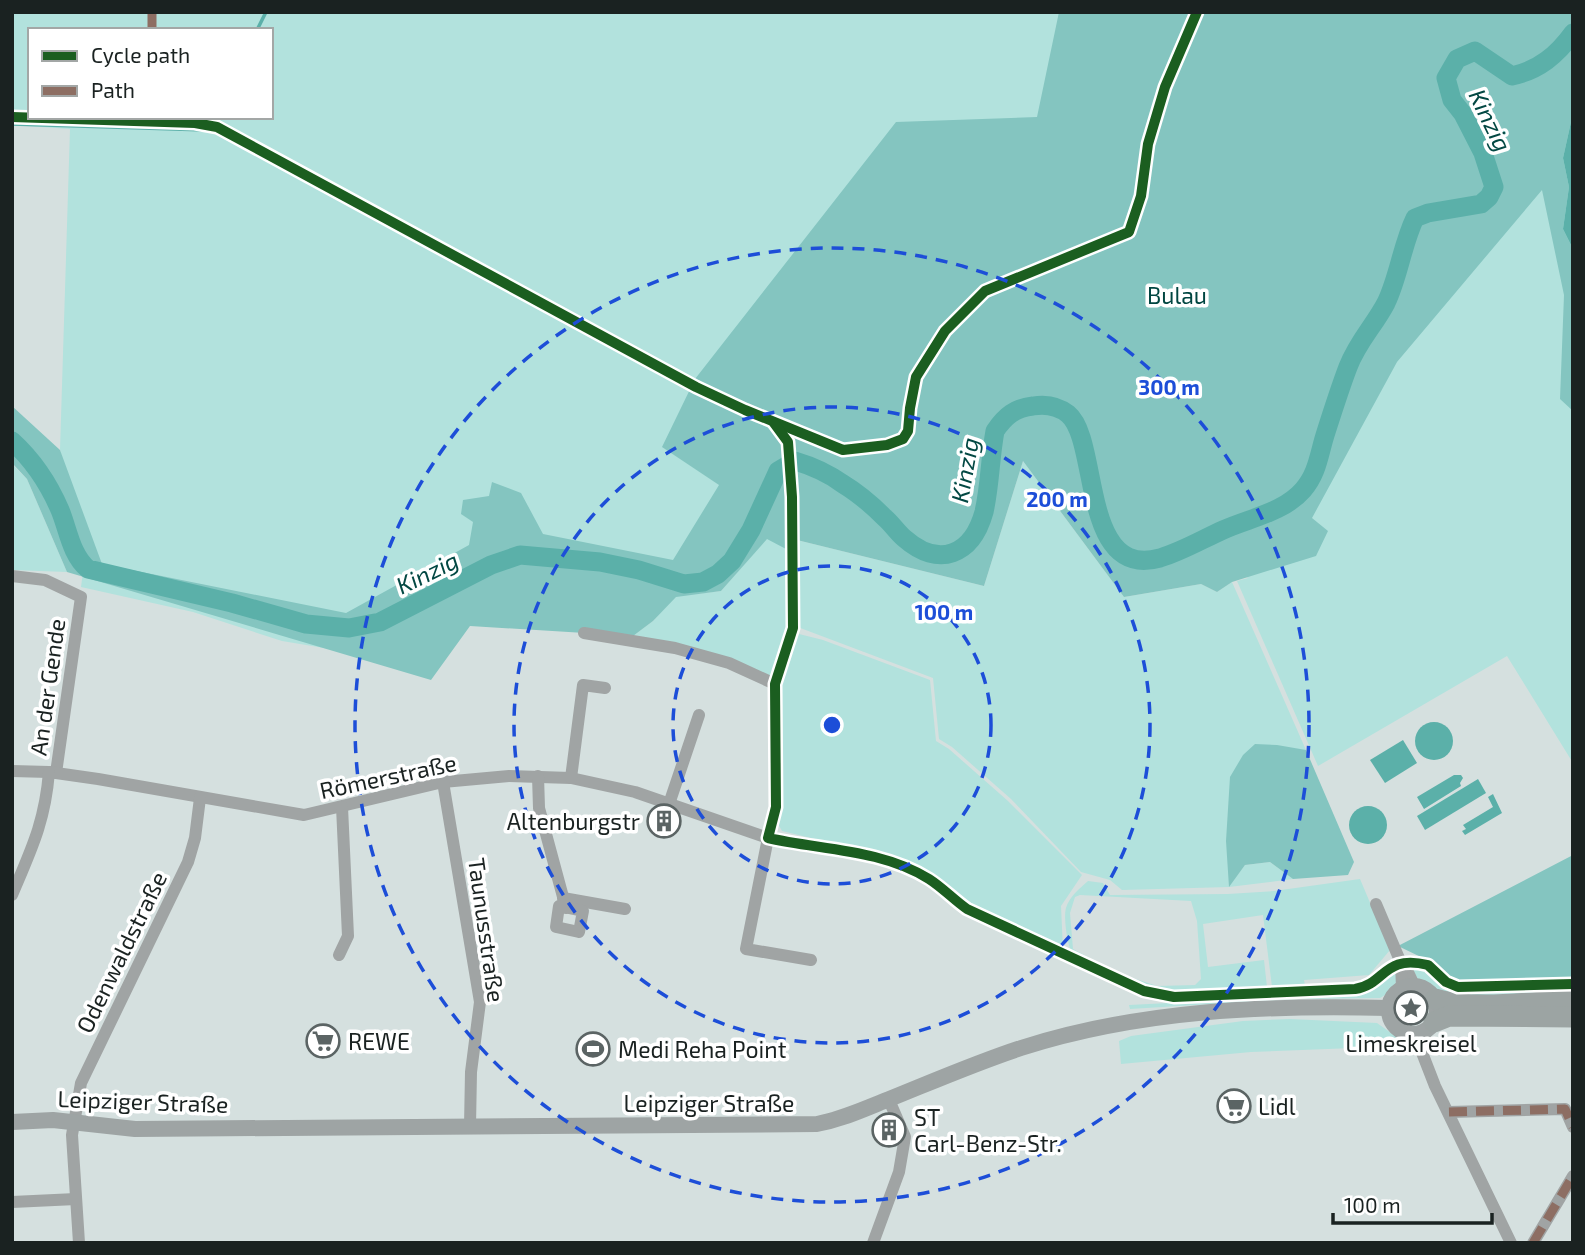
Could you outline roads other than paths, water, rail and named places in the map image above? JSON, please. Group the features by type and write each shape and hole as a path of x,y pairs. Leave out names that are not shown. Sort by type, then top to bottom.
{"highway":[{"path":"1435,999 1467,1004 1573,1000"},
{"path":"1426,1028 1449,1016 1573,1017"}],"main road":[{"path":"1408,986 1425,989 1435,999 1437,1011 1426,1028 1411,1034 1398,1029 1390,1019 1388,1008 1393,995 1408,986"},
{"name":"Leipziger Straße","path":"12,1122 53,1120 135,1129 808,1125 834,1121 1001,1055 1099,1028 1241,1009 1291,1006 1388,1008"}],"street":[{"name":"An der Gende","path":"12,576 45,580 81,597 53,773"},
{"path":"584,633 675,648 729,663 775,684 776,807 746,949 811,960"},
{"path":"571,778 583,685 605,688"},
{"path":"669,804 699,715"},
{"name":"Römerstraße","path":"12,771 53,773 295,814 342,807 443,782 485,777 571,778 635,792 768,838"},
{"path":"12,895 40,828 53,773"},
{"path":"538,776 539,808 564,903 625,909"},
{"name":"Taunusstraße","path":"443,782 480,1002 471,1072 470,1126"},
{"name":"Odenwaldstraße","path":"79,1243 73,1123 81,1083 188,862 195,838 200,798"},
{"path":"339,955 348,936 342,807"},
{"path":"1376,904 1401,963 1407,970 1408,986"},
{"path":"1426,1028 1429,1072 1511,1243"},
{"path":"873,1243 899,1172 905,1137 889,1100"},
{"path":"1449,1112 1569,1109 1573,1126"},
{"path":"1533,1243 1573,1175"},
{"path":"12,1202 76,1199"}],"waterway":[{"path":"258,28 266,12"},
{"name":"Kinzig","path":"12,441 34,464 45,481 60,510 74,549 88,569 232,603 306,624 349,628 380,622 491,565 520,555 600,562 639,570 684,584 703,582 718,574 732,561 751,530 778,471 795,461 826,473 854,491 917,548 942,555 953,553 963,547 979,527 988,492 995,431 1011,414 1038,405 1064,411 1078,429 1096,504 1104,529 1116,548 1134,559 1160,558 1276,510 1303,490 1315,470 1352,358 1386,303 1415,218 1428,213 1481,204 1489,197 1494,187 1483,153 1463,114 1452,100 1446,78 1457,59 1475,51 1512,76 1531,70 1547,60 1573,33"},
{"path":"12,124 206,130"}],"place":[{"name":"Altenburgstr","path":"664,821"},
{"name":"Limeskreisel","path":"1411,1008"},
{"name":"REWE","path":"323,1041"},
{"name":"Medi Reha Point","path":"593,1049"},
{"name":"Lidl","path":"1234,1106"},
{"name":"ST Carl-Benz-Str.","path":"889,1130"}],"park label":[{"name":"Bulau","path":"1177,295"}]}
